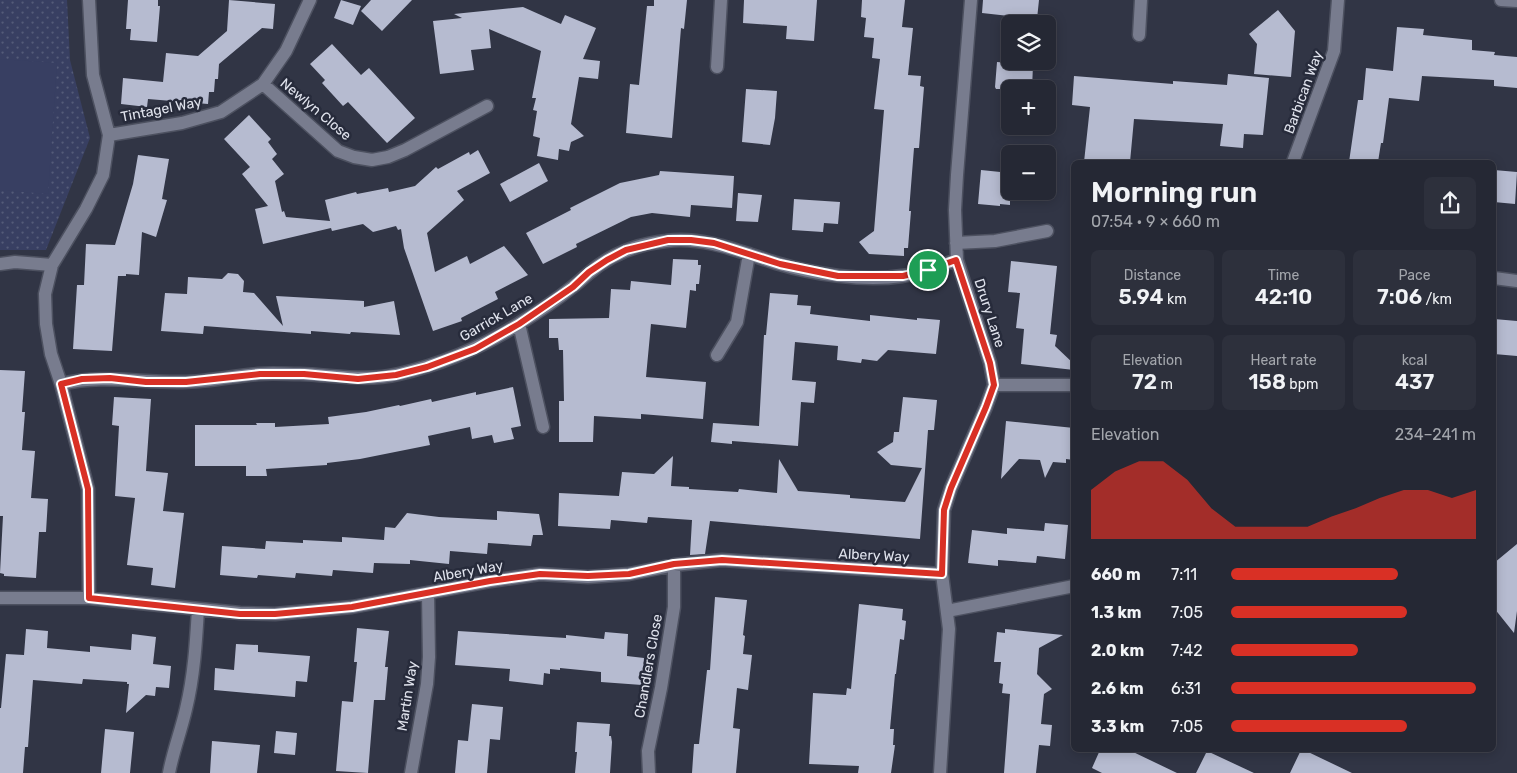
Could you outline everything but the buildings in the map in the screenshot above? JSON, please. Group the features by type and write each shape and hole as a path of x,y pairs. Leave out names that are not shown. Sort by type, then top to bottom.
{"street":[{"path":"89,0 93,75 109,135 103,175 86,209 52,265 45,294 46,324 51,354 61,384 88,489 89,598"},
{"name":"Tintagel Way","path":"109,135 182,122 221,112 263,84 286,51 310,0"},
{"path":"717,67 721,0"},
{"name":"Drury Lane","path":"970,0 955,210 956,260 990,363 994,385"},
{"path":"1139,35 1141,0"},
{"name":"Barbican Way","path":"1294,160 1334,50 1338,0"},
{"path":"1502,0 1517,1"},
{"name":"Newlyn Close","path":"263,84 338,151 354,157 372,160 388,157 404,150 487,106"},
{"path":"956,243 995,241 1047,231"},
{"name":"Garrick Lane","path":"61,384 82,379 110,378 146,382 186,382 260,374 304,374 358,379 396,375 427,367 475,349 519,324 573,287 589,272 607,260 626,250 668,240 714,243 810,271 838,276 903,276 956,260"},
{"path":"717,355 737,322 749,254"},
{"path":"0,264 15,262 52,265"},
{"path":"1496,278 1517,281"},
{"path":"519,324 543,427"},
{"path":"940,773 949,629 942,574 944,510 951,488 994,385 1071,385"},
{"name":"Albery Way","path":"0,598 89,598 240,614 275,614 352,607 490,581 540,574 588,576 621,574 674,564 722,560 942,574"},
{"name":"Chandlers Close","path":"649,773 648,751 661,688 674,607 674,564"},
{"path":"947,611 1071,587"},
{"name":"Martin Way","path":"410,773 427,684 429,657 428,594"},
{"path":"169,773 186,709 195,659 198,609"}],"shaded area":[{"path":"0,0 67,0 70,60 90,138 46,250 0,250"},
{"path":"0,59 57,63 48,194 0,190"}],"route":[{"path":"668,240 714,243 780,264 838,276 903,276 928,270 956,260 990,363 994,385 951,488 944,510 942,574 722,560 674,564 629,574 588,576 540,574 490,581 352,607 275,614 240,614 89,598 88,489 61,384 82,379 110,378 146,382 186,382 260,374 304,374 358,379 396,375 427,367 475,349 519,324 573,287 589,272 607,260 626,250 668,240"}]}
